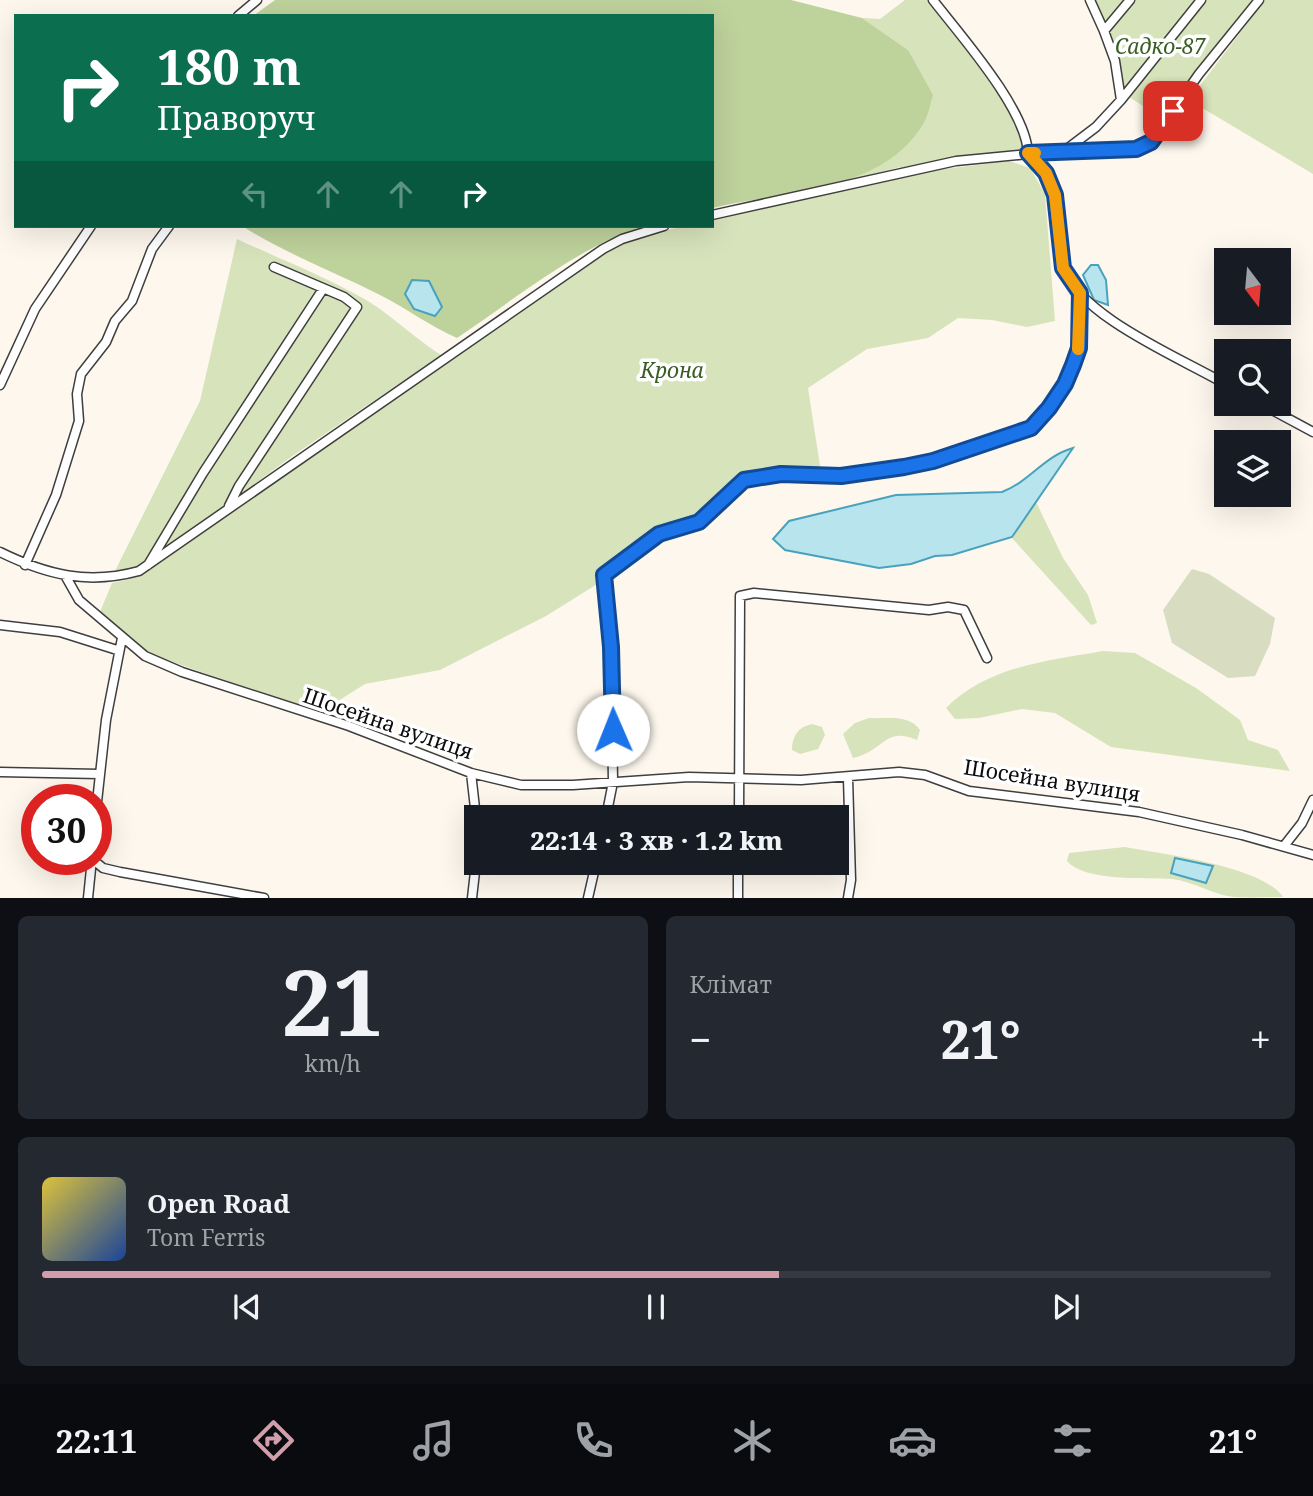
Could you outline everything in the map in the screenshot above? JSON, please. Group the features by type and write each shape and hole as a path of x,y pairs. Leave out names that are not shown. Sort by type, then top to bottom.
{"street":[{"path":"240,14 257,0"},
{"path":"933,0 986,68 1028,141 1028,153 1046,173 1055,195 1063,268 1080,293 1118,325 1214,378"},
{"path":"1090,0 1115,61 1121,100"},
{"path":"1104,31 1130,0"},
{"path":"1061,153 1096,127 1121,100 1201,0"},
{"path":"714,215 956,161 1028,153 1136,149 1151,142 1199,74 1259,0"},
{"path":"0,385 35,309 90,228"},
{"path":"25,565 56,495 79,421 77,394 80,374 106,342 115,321 132,300 152,249 168,228"},
{"path":"0,552 25,565 66,577 117,577 148,565 229,506 603,249 634,234 656,228"},
{"path":"229,506 239,486 357,307 344,297 274,267"},
{"path":"148,565 203,473 323,289"},
{"path":"608,805 613,782 611,647 604,575 659,534 699,522 744,480 781,474 841,476 933,461 1031,428 1065,384 1073,365 1079,348 1080,293"},
{"path":"1283,416 1313,432"},
{"name":"Шосейна вулиця","path":"66,577 79,600 145,656 181,672 349,726 471,773 522,785 689,777 848,778 900,772 926,775 970,791 1139,812 1313,855"},
{"path":"739,805 740,596 754,593 929,610 957,607 964,610 988,658"},
{"path":"0,625 60,632 117,650"},
{"path":"98,784 117,650 122,638"},
{"path":"0,772 99,774"},
{"path":"471,773 475,805"},
{"path":"848,778 851,880 848,898"},
{"path":"1284,846 1302,823 1313,800"},
{"path":"112,870 264,898"},
{"path":"88,898 90,875"},
{"path":"472,898 475,875"},
{"path":"588,898 593,875"},
{"path":"738,875 738,898"}],"green space":[{"path":"275,0 791,0 862,18 908,50 933,95 922,126 904,148 881,165 828,186 714,208 714,14 256,14"},
{"path":"905,0 937,0 995,76 1030,137 1025,151 899,171 900,167 844,183 908,50 862,18 880,19"},
{"name":"Садко-87","path":"1092,0 1253,0 1163,119 1126,95 1109,38"},
{"path":"1265,0 1313,0 1313,174 1189,100"},
{"name":"Крона","path":"1009,161 1030,168 1045,194 1055,321 1027,327 992,320 958,318 928,338 867,349 808,388 822,479 777,478 746,485 702,509 650,551 546,616 440,670 365,684 319,713 150,654 127,640 100,612 112,583 131,579 163,561 302,461 616,246 651,233 675,228 714,228 714,219 928,171"},
{"path":"245,228 640,228 598,245 573,259 457,338 382,296"},
{"path":"237,239 359,296 441,355 291,457 140,568 114,573 200,401"},
{"path":"1036,502 1063,558 1088,595 1097,623 1091,625 1012,538"},
{"path":"1192,569 1209,574 1275,618 1270,644 1255,676 1228,678 1172,643 1163,610"},
{"path":"1103,651 1135,653 1196,688 1240,720 1248,740 1278,750 1290,771 1111,747 1055,713 1022,709 979,718 955,719 946,708 980,683 999,674 1040,662"},
{"path":"869,718 904,719 920,730 917,740 898,736 864,755 853,758 843,734 855,723"},
{"path":"812,724 822,727 825,735 818,749 800,754 792,750 797,733"},
{"path":"1125,847 1234,869 1272,886 1283,897 1234,897 1180,880 1101,875 1076,868 1067,861 1069,853"}],"water":[{"path":"1091,265 1098,265 1106,280 1108,305 1094,300 1083,275"},
{"path":"412,280 429,281 442,307 435,316 414,309 405,294"},
{"path":"1073,448 1012,537 952,555 879,568 785,550 773,539 789,521 896,495 1002,492 1012,488 1053,457"},
{"path":"1175,858 1213,866 1206,883 1171,873"}],"slow traffic":[{"path":"1035,153 1028,153 1046,173 1055,195 1063,268 1080,293 1078,349"}],"route":[{"path":"613,730 611,647 603,582 604,575 611,567 659,534 699,522 744,480 758,476 805,473 841,476 904,467 933,461 1031,428 1049,408 1065,384 1073,365 1079,348 1080,293 1063,268 1055,195 1046,173 1028,153 1136,149 1151,142 1173,111"}]}
